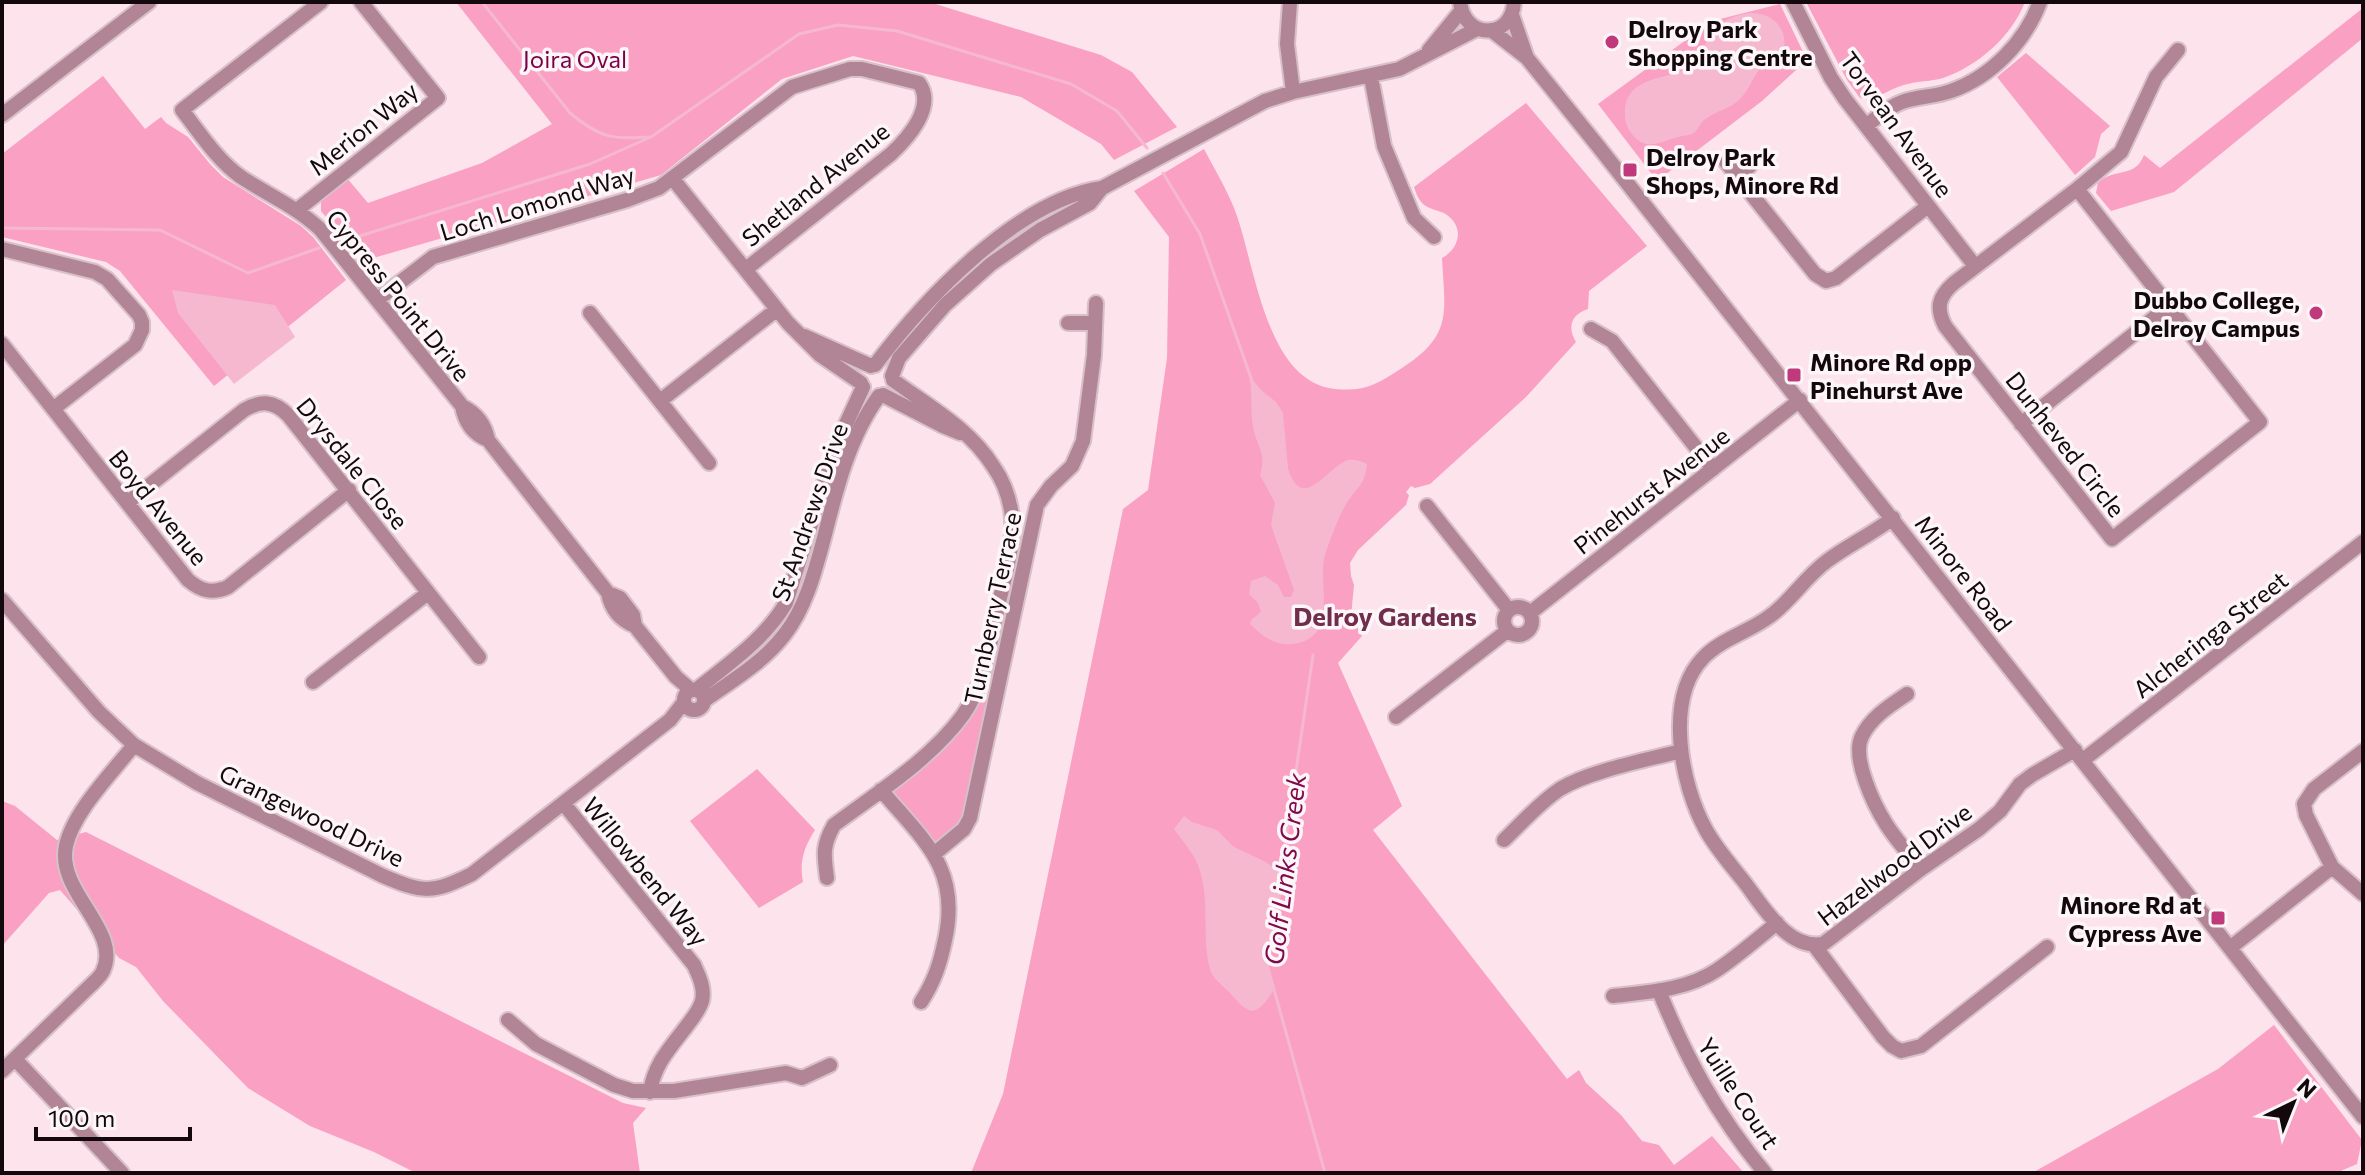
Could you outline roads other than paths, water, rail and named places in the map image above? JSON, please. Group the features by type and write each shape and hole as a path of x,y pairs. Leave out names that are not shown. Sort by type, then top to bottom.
{"street":[{"path":"2,115 149,2"},
{"name":"Cypress Point Drive","path":"321,2 182,110 240,176 297,210 321,230 462,406 472,411 486,428 488,440 608,593 620,598 633,615 635,626 692,698"},
{"name":"Merion Way","path":"297,210 438,98 361,2"},
{"path":"1290,2 1287,44 1293,92"},
{"name":"Torvean Avenue","path":"1793,2 1831,78 1975,266"},
{"path":"1866,126 1902,102 1951,91 1975,79 2013,49 2024,36 2040,2"},
{"path":"1427,54 1460,6"},
{"name":"Minore Road","path":"1460,6 1470,25 1484,29 1527,58 2363,1117"},
{"path":"862,385 863,373 934,294 982,250 1031,216 1083,191 1102,188 1265,101 1399,69 1484,29 1507,22 1514,6"},
{"name":"Minore Road","path":"1514,6 1527,58"},
{"path":"2077,189 2121,152 2156,77 2178,50"},
{"name":"Loch Lomond Way","path":"377,300 433,257 643,195 673,179 792,87 839,71 862,69 910,79 922,87"},
{"path":"1371,77 1384,146 1414,218 1434,237"},
{"name":"Shetland Avenue","path":"746,269 909,137 920,116 925,97 922,87"},
{"path":"1725,161 1815,274 1826,281 1836,278 1928,206"},
{"path":"1737,177 1750,166"},
{"path":"673,179 776,310 820,355 862,385 869,394 881,396 964,434"},
{"path":"881,396 890,389 899,358 957,295 991,264 1040,230 1090,203 1102,188"},
{"name":"Dunheved Circle","path":"2077,189 2260,422 2112,539 1940,317 1941,296 1975,266 2077,189"},
{"path":"2,249 101,275 119,290 142,322 135,345 53,409"},
{"name":"Turnberry Terrace","path":"934,854 964,829 970,818 1037,505 1072,466 1083,441 1094,355 1096,303"},
{"path":"2021,424 2169,306"},
{"path":"660,401 776,310"},
{"path":"590,313 709,463"},
{"path":"1068,323 1095,323"},
{"path":"1591,329 1612,341 1713,469"},
{"path":"799,334 873,365 885,367 892,378 948,417 993,465 1008,499 1012,529 1009,560 977,690 962,716 940,741 834,825 825,841 827,878"},
{"name":"Boyd Avenue","path":"2,344 188,580 197,587 207,591 228,587 349,490"},
{"name":"St Andrews Drive","path":"692,698 760,637 786,603 835,448 862,385"},
{"name":"St Andrews Drive","path":"692,698 761,659 792,624 808,590 850,452 866,414 881,396"},
{"name":"Pinehurst Avenue","path":"1530,613 1800,400"},
{"name":"Drysdale Close","path":"127,503 244,410 259,403 274,404 288,415 349,490 479,657"},
{"path":"1008,499 1037,505"},
{"path":"1427,506 1509,610"},
{"name":"Hazelwood Drive","path":"1893,518 1828,560 1772,615 1704,656 1690,675 1682,696 1679,718 1681,751 1693,798 1706,830 1777,923 1803,942 1823,944 1979,829 2032,775 2079,755"},
{"name":"Alcheringa Street","path":"2079,755 2363,542"},
{"path":"313,682 428,593"},
{"name":"Grangewood Drive","path":"2,600 90,703 134,745 197,783 383,876 409,887 426,890 445,887 472,874 670,720 692,698"},
{"path":"1521,607 1530,613 1532,624 1527,632 1518,636 1507,631 1503,622 1509,610 1521,607"},
{"path":"1396,717 1507,631"},
{"path":"1907,694 1869,723 1860,739 1858,753 1875,803 1887,826 1921,869"},
{"path":"2,1071 103,971 106,953 102,934 77,896 65,861 66,847 73,823 134,745"},
{"path":"1504,840 1561,788 1588,777 1681,751"},
{"path":"2363,751 2314,789 2304,804 2306,815 2332,867 2363,894"},
{"path":"881,790 934,854 945,877 950,902 949,923 938,972 921,1002"},
{"name":"Willowbend Way","path":"564,804 694,965 701,981 703,998 697,1013 659,1061 650,1092"},
{"path":"2230,948 2332,867"},
{"path":"1613,996 1659,991 1715,972 1777,923"},
{"path":"1814,945 1883,1037 1901,1051 1921,1046 2047,947"},
{"name":"Yuille Court","path":"1659,991 1704,1088 1739,1142 1765,1173"},
{"path":"508,1020 536,1044 614,1085 633,1091 674,1091 786,1073 802,1078 830,1065"},
{"path":"15,1059 122,1173"}],"waterway":[{"path":"482,2 570,113 606,135 649,137"},
{"path":"347,240 590,164 651,137 799,34 838,25 897,31 1071,84 1117,111 1147,148"},
{"name":"Golf Links Creek","path":"1163,173 1200,234 1251,378"},
{"path":"2,228 160,230 248,273 319,248"},
{"name":"Golf Links Creek","path":"1281,873 1313,655"},
{"name":"Golf Links Creek","path":"1267,964 1325,1173"}],"place":[{"name":"Delroy Park Shopping Centre","path":"1612,42"},
{"name":"Delroy Park Shops, Minore Rd","path":"1630,170"},
{"name":"Dubbo College, Delroy Campus","path":"2316,313"},
{"name":"Minore Rd opp Pinehurst Ave","path":"1794,375"},
{"name":"Minore Rd at Cypress Ave","path":"2218,918"}],"district":[{"name":"Delroy Gardens","path":"1385,615"}],"park label":[{"name":"Joira Oval","path":"575,58"}]}
